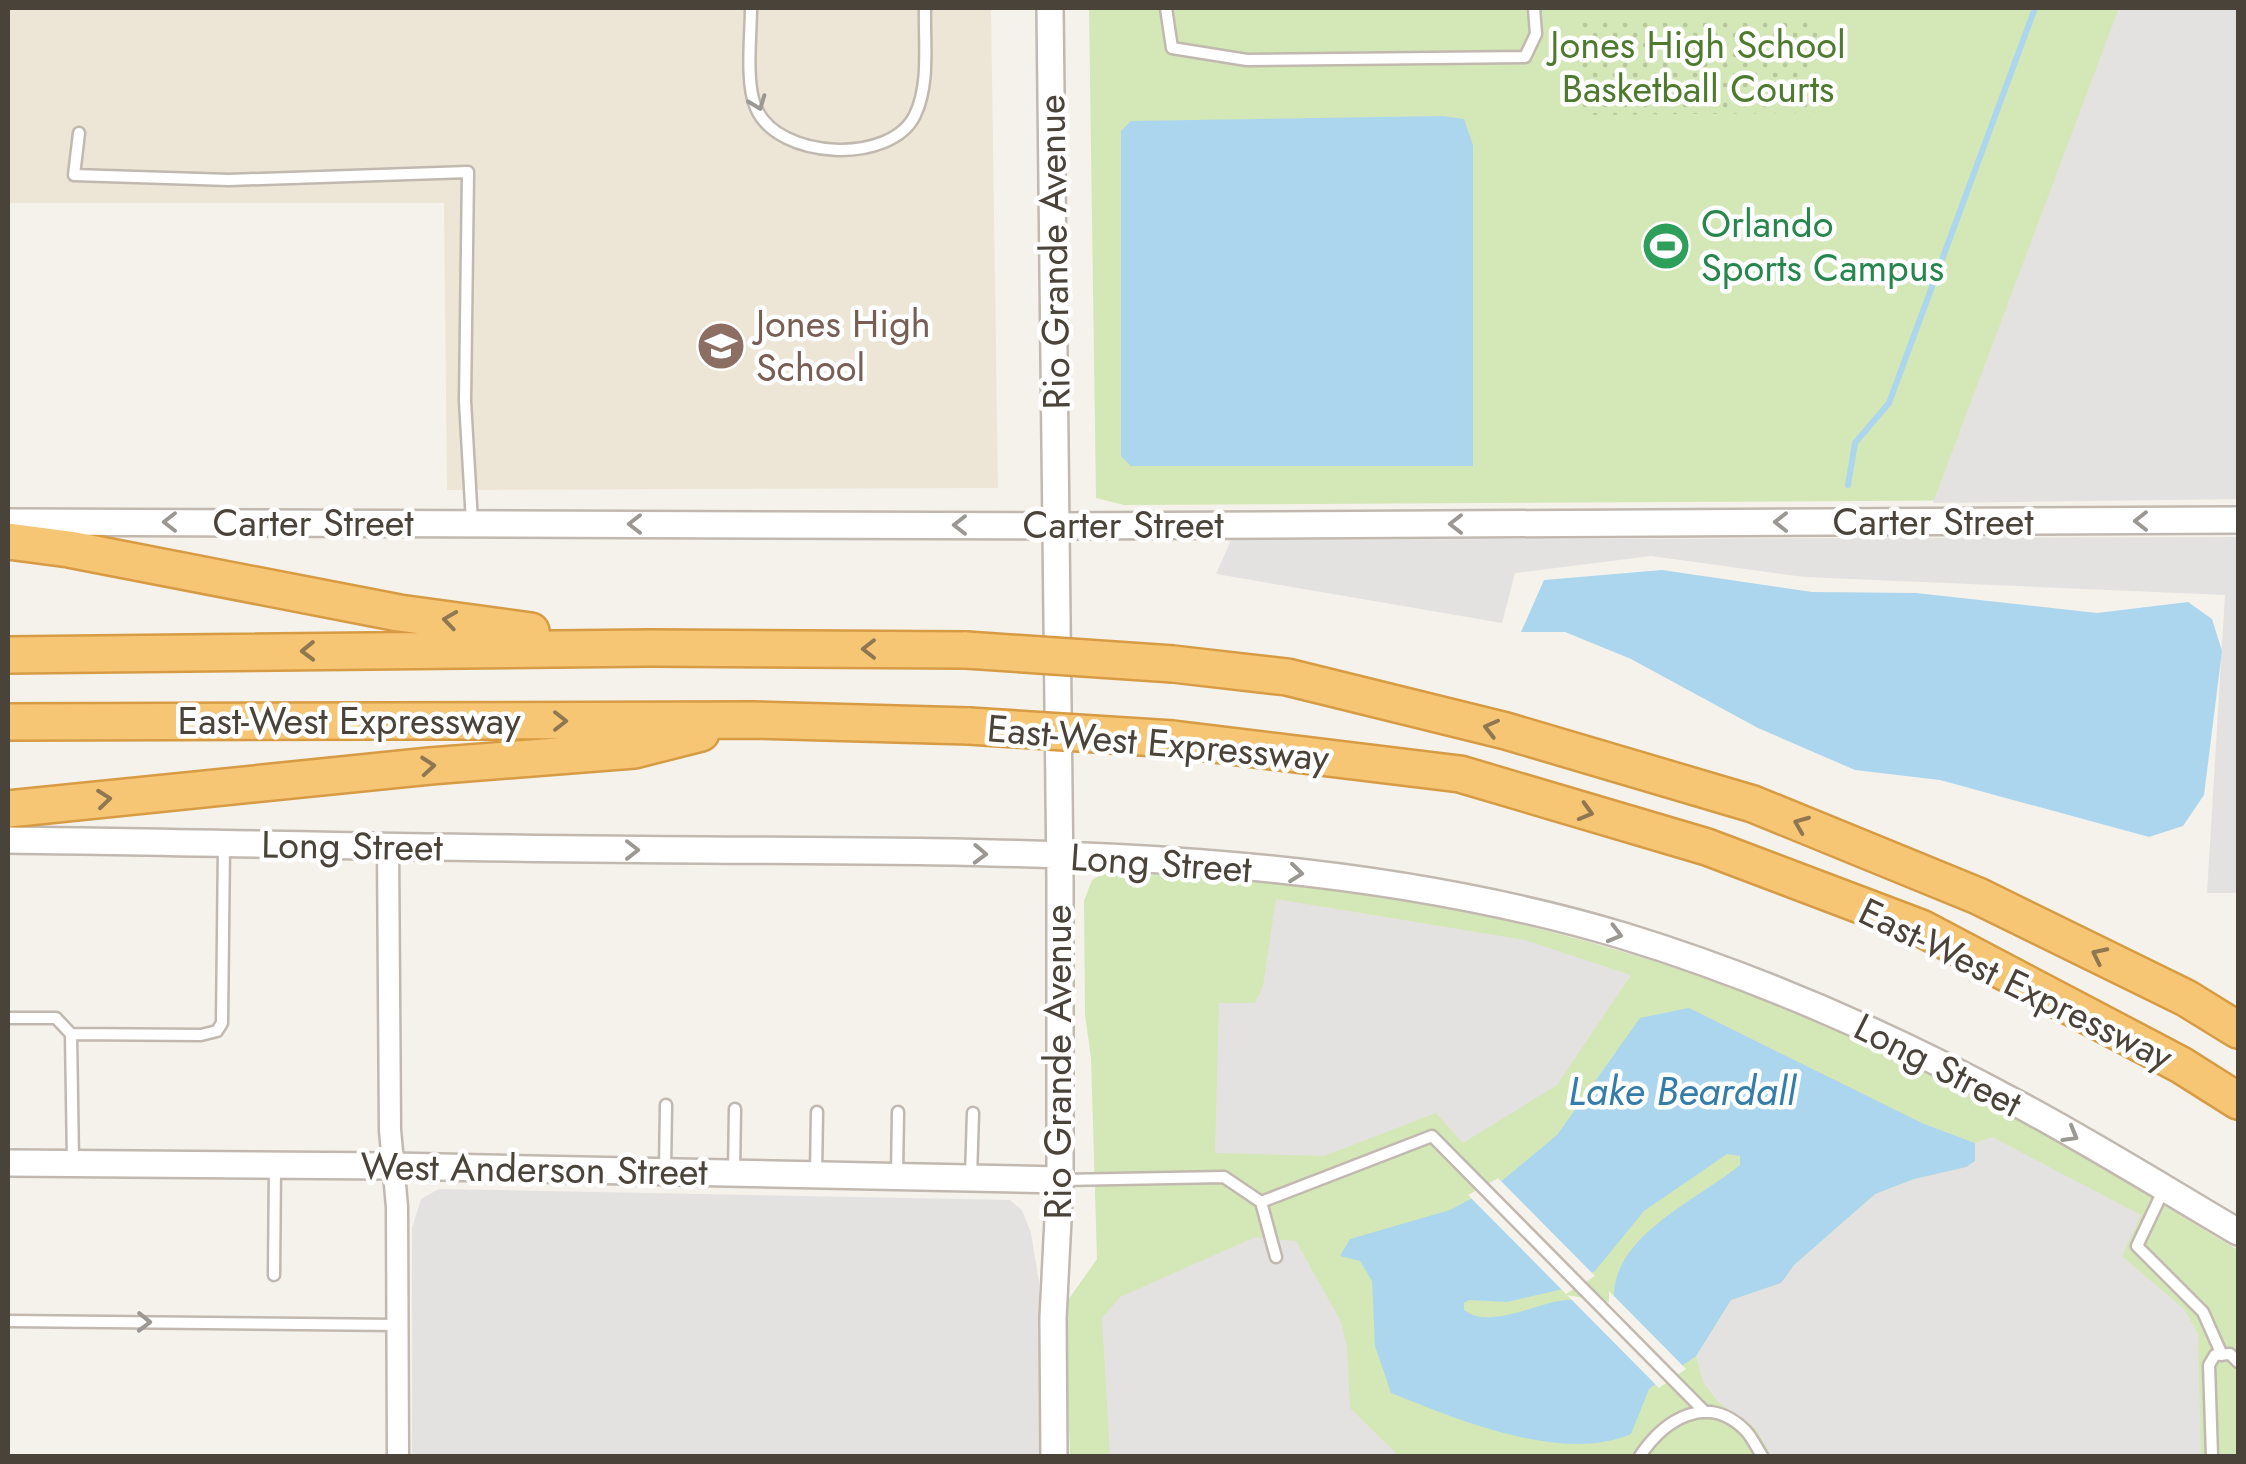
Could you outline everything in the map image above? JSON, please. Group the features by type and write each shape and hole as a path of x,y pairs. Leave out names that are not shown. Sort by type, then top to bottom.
{"highway":[{"path":"8,541 399,613 650,648"},
{"name":"East-West Expressway","path":"8,655 650,648 966,650 1173,664 1287,677 1506,731 1753,804 1978,896 2186,998 2238,1030"},
{"path":"8,810 448,764 634,750 753,720"},
{"name":"East-West Expressway","path":"8,722 753,720 969,726 1173,739 1460,774 1707,847 1921,928 2181,1066 2238,1101"}],"street":[{"name":"Rio Grande Avenue","path":"1050,8 1060,857 1060,1180 1052,1318 1054,1456"},
{"name":"Carter Street","path":"8,522 1057,526 2238,520"},
{"name":"Long Street","path":"8,840 1177,860 1356,879 1474,899 1620,935 1751,978 1846,1018 2020,1104 2238,1232"},
{"path":"388,848 397,1207 398,1456"},
{"name":"West Anderson Street","path":"8,1163 394,1166 1060,1180"}],"lane":[{"path":"751,8 752,90 756,110 768,126 810,149 846,149 880,143 900,135 914,118 923,92 925,8"},
{"path":"1166,8 1172,48 1246,60 1525,57 1536,34 1534,8"},
{"path":"79,133 74,175 229,180 468,172 465,402 472,523"},
{"path":"72,1034 202,1035 218,1031 224,1010 224,844"},
{"path":"8,1018 56,1018 72,1034 73,1164"},
{"path":"665,1171 666,1105"},
{"path":"734,1173 735,1109"},
{"path":"816,1174 817,1112"},
{"path":"897,1176 898,1112"},
{"path":"972,1178 973,1113"},
{"path":"1261,1202 1432,1136 1705,1412"},
{"path":"274,1166 274,1275"},
{"path":"1060,1180 1224,1177 1261,1202 1276,1257"},
{"path":"2164,1189 2137,1246 2203,1312 2222,1354"},
{"path":"8,1320 398,1325"},
{"path":"2212,1456 2209,1365 2216,1355 2222,1354 2230,1354 2238,1362"},
{"path":"1640,1456 1673,1419 1705,1412 1727,1416 1746,1431 1762,1456"}],"shaded area":[{"name":"Jones High School","path":"8,8 991,8 998,488 447,490 444,203 8,203"},
{"path":"2119,8 2238,8 2238,499 1933,503"},
{"path":"2238,537 2238,893 2207,893 2225,595 1804,577 1651,556 1515,573 1502,623 1216,574 1231,540"},
{"path":"1276,899 1525,940 1631,975 1557,1085 1463,1143 1436,1113 1324,1156 1215,1153 1219,1003 1255,1003 1263,986"},
{"path":"1992,1137 2141,1215 2122,1256 2185,1310 2198,1334 2201,1456 1772,1456 1755,1428 1718,1402 1703,1382 1696,1356 1731,1300 1781,1283 1794,1265 1875,1194 1914,1179 1966,1167 1975,1161 1975,1143"},
{"path":"439,1189 1010,1200 1022,1210 1031,1233 1039,1282 1039,1456 412,1456 412,1228 421,1199"},
{"path":"1255,1237 1296,1241 1341,1322 1347,1347 1350,1408 1399,1456 1110,1456 1102,1318 1120,1297"}],"green space":[{"name":"Orlando Sports Campus","path":"1089,8 2238,8 2238,499 1124,505 1096,498"},
{"name":"Jones High School Basketball Courts","path":"1817,19 1817,113 1578,115 1578,20"},
{"path":"1102,874 1213,878 1323,888 1433,905 1542,929 1754,996 1856,1038 1956,1086 2238,1250 2238,1456 1070,1456 1065,1311 1068,1300 1097,1259 1091,1058 1085,1015 1084,901 1092,880"}],"water":[{"path":"1443,116 1464,119 1473,145 1473,466 1131,466 1121,456 1121,131 1131,121"},
{"path":"1662,570 1812,592 1916,593 2097,613 2188,602 2212,619 2222,651 2204,795 2183,826 2149,837 1940,780 1855,770 1758,728 1631,659 1565,632 1521,632 1544,580"},
{"name":"Lake Beardall","path":"1689,1008 1924,1124 1975,1143 1975,1161 1875,1194 1794,1265 1781,1283 1731,1300 1696,1356 1649,1389 1631,1434 1603,1442 1542,1441 1477,1425 1391,1393 1375,1346 1372,1281 1360,1261 1340,1256 1350,1239 1450,1210 1497,1185 1557,1135 1640,1018","holes":["1727,1154 1740,1156 1740,1165 1642,1238 1627,1256 1617,1276 1614,1298 1604,1307 1570,1300 1500,1316 1487,1317 1464,1310 1464,1303 1469,1300 1507,1302 1563,1289 1595,1271 1644,1211"]}],"pier":[{"path":"1498,1178 1595,1276 1566,1294 1468,1195"},
{"path":"1609,1291 1686,1369 1659,1388 1567,1295 1609,1302"}],"waterway":[{"path":"1848,485 1855,443 1889,403 2035,8"}],"place":[{"name":"Orlando Sports Campus","path":"1666,246"},
{"name":"Jones High School","path":"721,346"}]}
